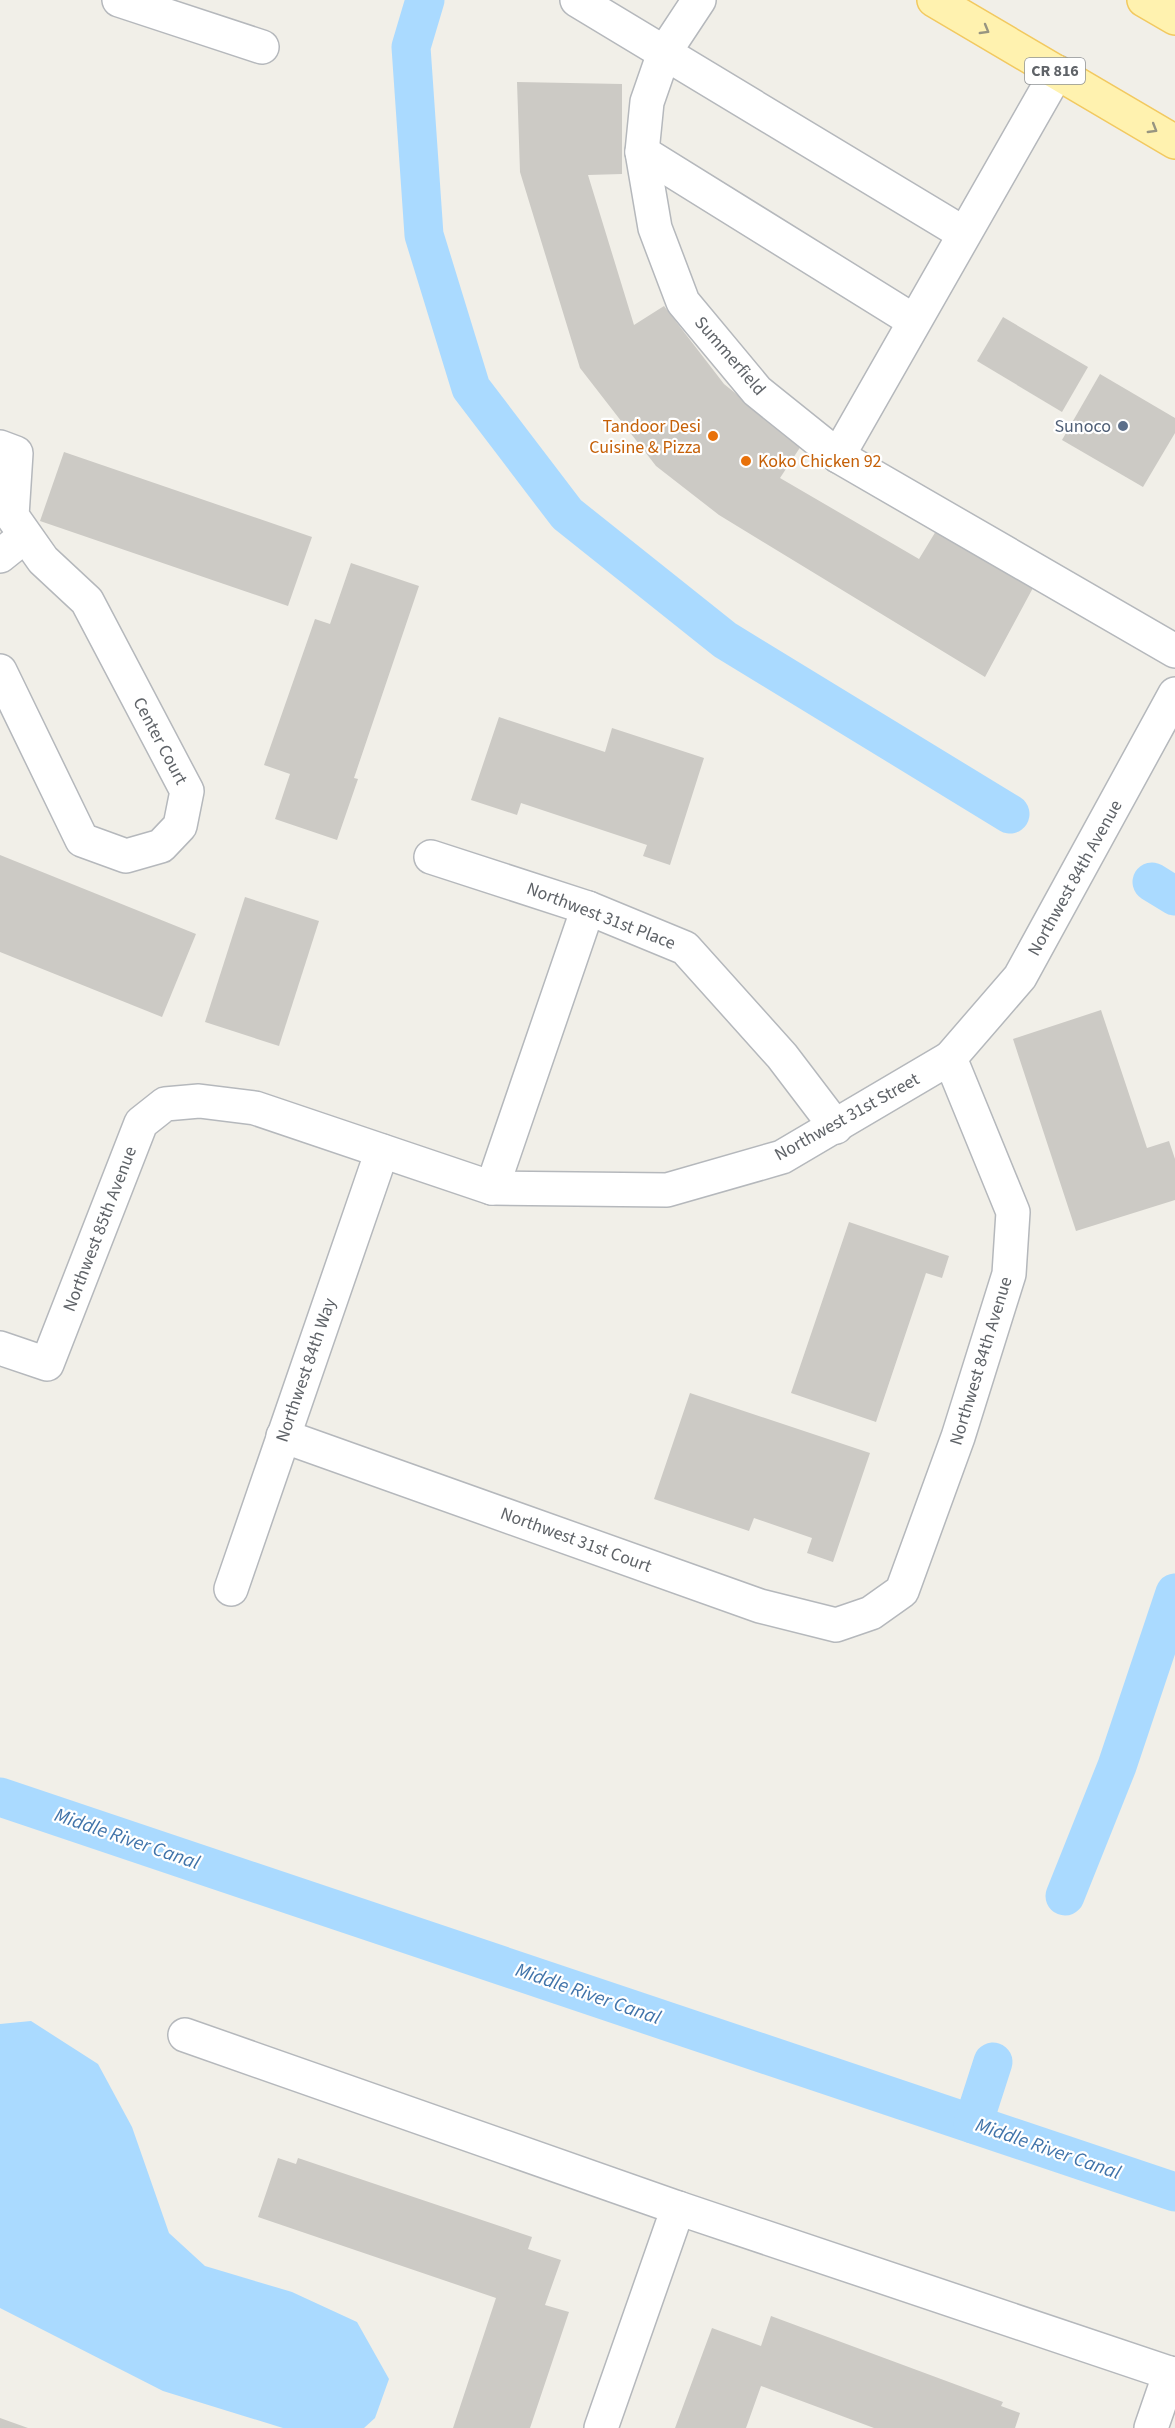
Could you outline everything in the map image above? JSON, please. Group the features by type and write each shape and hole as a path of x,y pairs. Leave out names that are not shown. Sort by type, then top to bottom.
{"main road":[{"name":"CR 816","path":"934,0 1175,142"}],"street":[{"path":"119,0 262,47"},
{"path":"577,0 963,232"},
{"name":"Summerfield","path":"699,0 664,53 647,102 642,152 655,228 683,302 757,391 838,456 1175,651"},
{"path":"838,456 963,232 1057,72"},
{"path":"642,152 914,321"},
{"name":"Center Court","path":"0,447 16,453 12,516 43,561 87,601 187,791 180,826 161,846 126,856 82,840 0,671"},
{"path":"0,556 25,536"},
{"name":"Northwest 84th Avenue","path":"872,1614 902,1591 958,1437 1009,1274 1013,1212 950,1058 1020,976 1175,694"},
{"name":"Northwest 31st Place","path":"431,857 588,908 685,948 782,1056 836,1127"},
{"path":"382,1151 492,1188 588,908"},
{"name":"Northwest 31st Street","path":"492,1188 667,1190 782,1157 950,1058"},
{"name":"Northwest 85th Avenue","path":"0,1348 47,1364 141,1123 165,1104 199,1101 255,1108 382,1151"},
{"name":"Northwest 84th Way","path":"231,1589 382,1151"},
{"name":"Northwest 31st Court","path":"283,1436 760,1606 836,1625 872,1614"},
{"path":"185,2035 678,2208 1173,2374 1151,2428"},
{"path":"601,2428 678,2208"}],"water":[{"path":"31,2021 98,2064 132,2127 169,2233 205,2266 292,2292 357,2322 389,2379 375,2418 364,2428 283,2428 163,2391 0,2308 0,2024"}],"building":[{"path":"517,82 622,84 622,174 588,175 634,325 664,306 724,384 801,446 780,478 919,559 936,531 1034,586 985,677 719,515 656,466 580,368 520,172"},
{"path":"1003,317 1088,367 1062,412 977,361"},
{"name":"Sunoco","path":"1100,374 1175,418 1175,433 1143,487 1062,440"},
{"path":"64,452 312,537 288,606 40,521"},
{"path":"351,563 419,586 354,778 358,779 337,840 275,819 290,774 264,765 315,619 330,624"},
{"path":"499,717 605,752 612,728 704,758 670,865 643,856 647,845 521,803 517,815 471,800"},
{"path":"0,855 196,934 162,1017 0,952"},
{"path":"245,897 319,921 279,1046 205,1022"},
{"path":"1101,1010 1147,1148 1169,1141 1175,1159 1175,1200 1076,1231 1013,1039"},
{"path":"849,1222 949,1256 942,1278 926,1273 876,1422 791,1393"},
{"path":"690,1393 870,1453 833,1562 807,1553 812,1538 754,1518 749,1531 654,1499"},
{"path":"278,2158 296,2164 298,2158 532,2237 528,2249 561,2260 545,2305 569,2312 530,2428 453,2428 496,2298 258,2217"},
{"path":"771,2316 1003,2402 1001,2406 1020,2413 1015,2428 874,2428 761,2386 746,2428 675,2428 712,2328 761,2346"},
{"path":"0,2418 28,2428 0,2428"}],"waterway":[{"path":"425,0 411,47 424,235 471,388 567,514 725,640 1010,814"},
{"path":"1152,882 1175,896"},
{"path":"1065,1896 1117,1766 1175,1593"},
{"name":"Middle River Canal","path":"0,1797 1175,2192"},
{"path":"973,2124 993,2062"}],"place":[{"name":"Sunoco","path":"1123,426"},
{"name":"Tandoor Desi Cuisine & Pizza","path":"713,436"},
{"name":"Koko Chicken 92","path":"746,461"}]}
